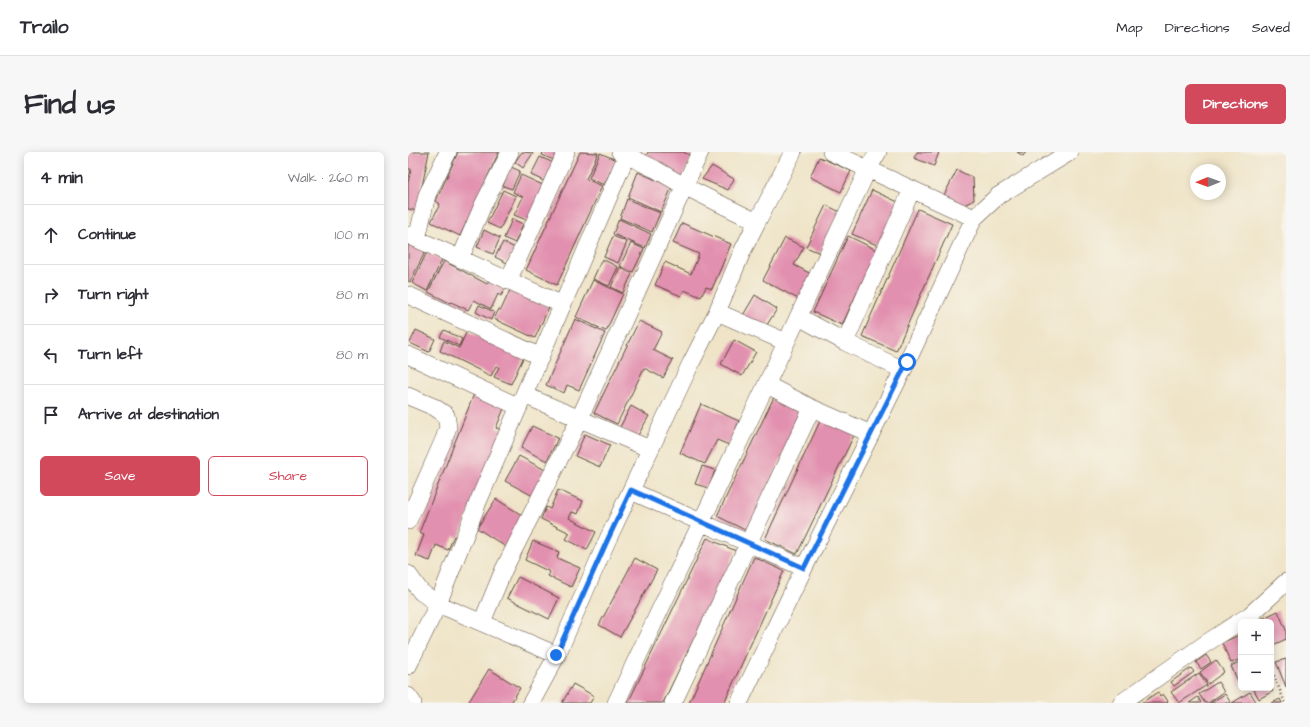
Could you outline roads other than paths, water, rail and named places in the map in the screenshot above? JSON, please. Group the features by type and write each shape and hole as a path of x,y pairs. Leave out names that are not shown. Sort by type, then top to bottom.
{"street":[{"path":"448,152 427,195 412,237 563,305"},
{"path":"460,259 483,205 510,152"},
{"path":"508,281 566,152"},
{"path":"482,622 504,569 580,418 700,152"},
{"path":"531,703 556,655 607,541 691,363 718,312 742,252 765,204 793,152"},
{"path":"831,152 974,218"},
{"path":"616,703 767,386 786,342 868,169 878,152"},
{"path":"739,703 804,568 903,370 974,218 998,196 1070,152"},
{"path":"408,666 438,604 478,502 563,305 625,153 684,186 757,222"},
{"path":"845,342 912,189"},
{"path":"408,295 541,357"},
{"path":"718,312 786,342"},
{"path":"799,317 845,342 903,370"},
{"path":"408,355 522,401 580,418 650,450"},
{"path":"767,386 871,434"},
{"path":"408,396 434,407 446,416 448,427 408,521"},
{"path":"673,703 812,408"},
{"path":"631,490 804,568"},
{"path":"408,574 421,592 438,604 556,655"},
{"path":"1121,703 1205,644 1250,615 1286,582"},
{"path":"408,696 413,703"}]}
